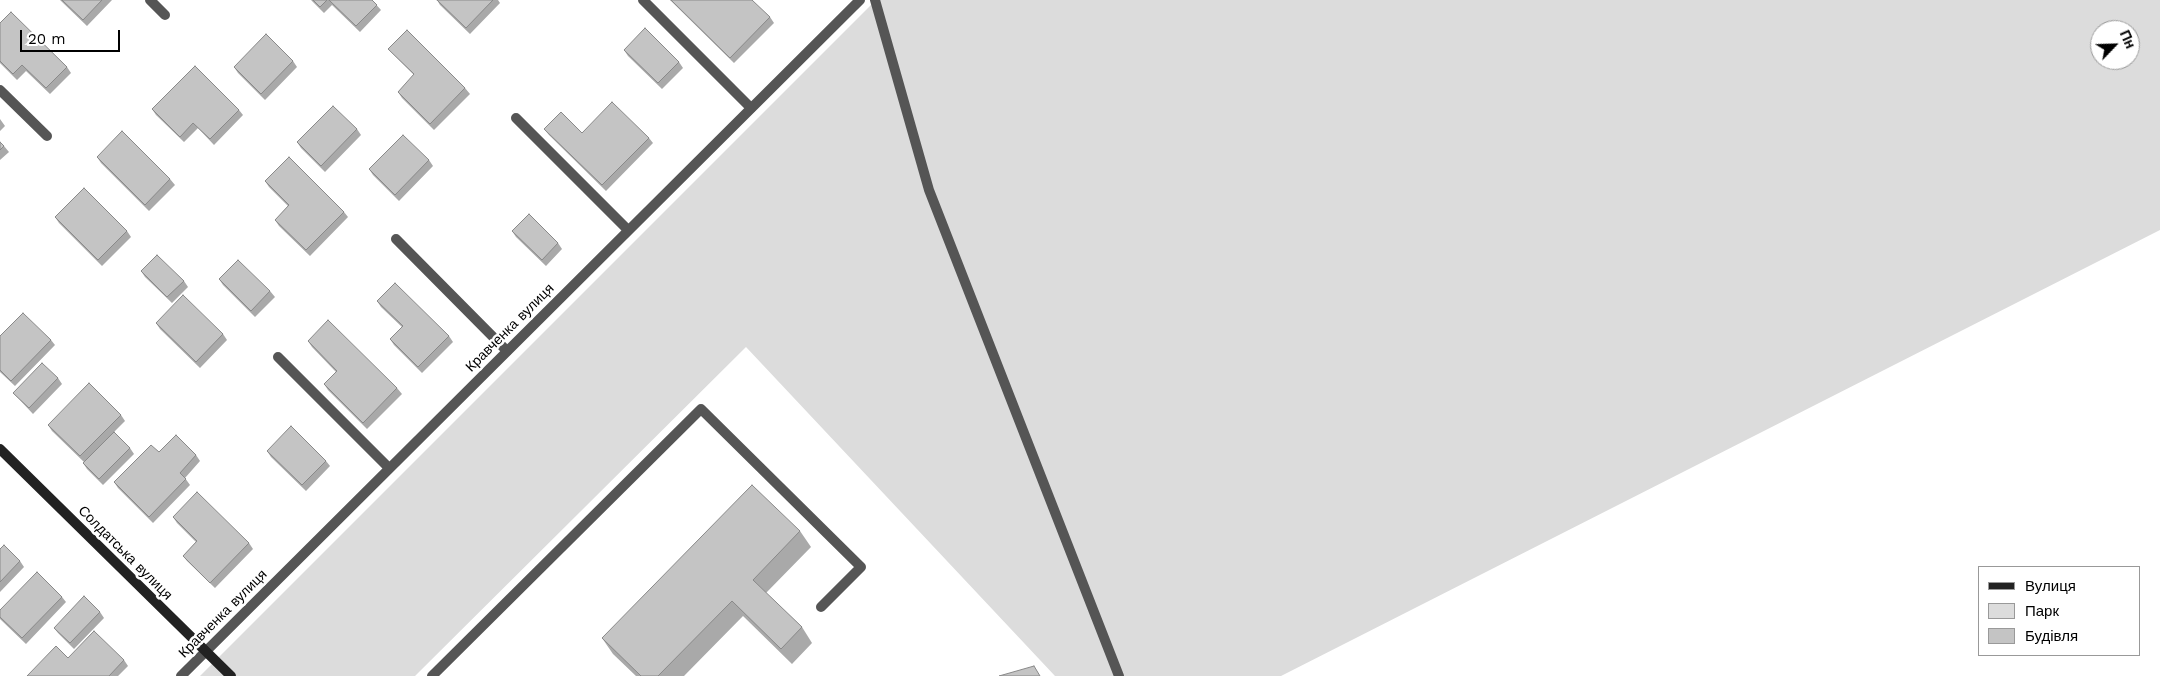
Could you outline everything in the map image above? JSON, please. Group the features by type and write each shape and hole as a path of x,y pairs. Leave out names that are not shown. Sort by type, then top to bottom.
{"street":[{"path":"150,0 165,15"},
{"path":"643,0 751,108"},
{"name":"Кравченка вулиця","path":"181,676 860,0"},
{"path":"875,0 929,190 1119,676"},
{"path":"0,90 47,136"},
{"path":"516,118 628,230"},
{"path":"396,239 507,351"},
{"path":"278,357 389,468"},
{"path":"432,676 701,409 860,566 821,607"},
{"name":"Солдатська вулиця","path":"0,449 231,676"}],"green space":[{"path":"876,0 2160,0 2160,230 1281,676 1055,676 746,347 415,676 200,676"}],"building":[{"path":"62,0 102,0 83,20"},
{"path":"313,0 327,0 320,7"},
{"path":"329,0 372,0 377,5 356,26"},
{"path":"437,0 493,0 466,28"},
{"path":"671,0 752,0 770,17 730,58"},
{"path":"11,12 67,67 46,88 22,65 13,74 0,61 0,23"},
{"path":"645,28 679,62 658,83 624,50"},
{"path":"407,30 465,88 430,124 398,92 414,74 388,49"},
{"path":"266,34 293,61 261,94 234,67"},
{"path":"195,66 239,110 210,139 193,123 180,137 152,109"},
{"path":"612,102 649,138 602,185 544,129 561,112 582,133"},
{"path":"333,106 357,129 321,166 297,142"},
{"path":"122,131 170,179 145,205 97,157"},
{"path":"403,135 429,160 395,195 369,169"},
{"path":"0,142 4,146 0,150"},
{"path":"289,157 344,212 306,250 275,220 289,205 265,181"},
{"path":"84,188 127,231 98,260 55,217"},
{"path":"529,214 558,243 542,260 512,231"},
{"path":"157,255 184,281 167,297 141,271"},
{"path":"238,260 270,291 251,311 219,279"},
{"path":"395,283 449,336 418,367 390,339 403,326 377,301"},
{"path":"183,295 223,334 196,362 156,323"},
{"path":"23,313 51,340 11,381 0,370 0,336"},
{"path":"328,320 397,388 363,423 324,384 337,371 308,341"},
{"path":"42,363 58,378 29,408 13,393"},
{"path":"89,383 121,415 80,456 48,425"},
{"path":"291,426 326,461 302,485 267,451"},
{"path":"114,432 130,448 99,479 83,463"},
{"path":"176,435 196,455 180,473 186,479 149,517 114,482 151,445 159,452"},
{"path":"752,485 800,531 753,580 802,627 781,649 732,601 658,676 641,676 602,638"},
{"path":"197,492 249,543 210,583 183,556 197,541 173,517"},
{"path":"4,545 20,561 0,582 0,549"},
{"path":"37,572 62,597 22,638 0,617 0,610"},
{"path":"84,596 100,612 70,643 54,628"},
{"path":"94,631 124,660 109,676 27,676 56,646 68,658"},
{"path":"1034,666 1040,676 999,676"}]}
